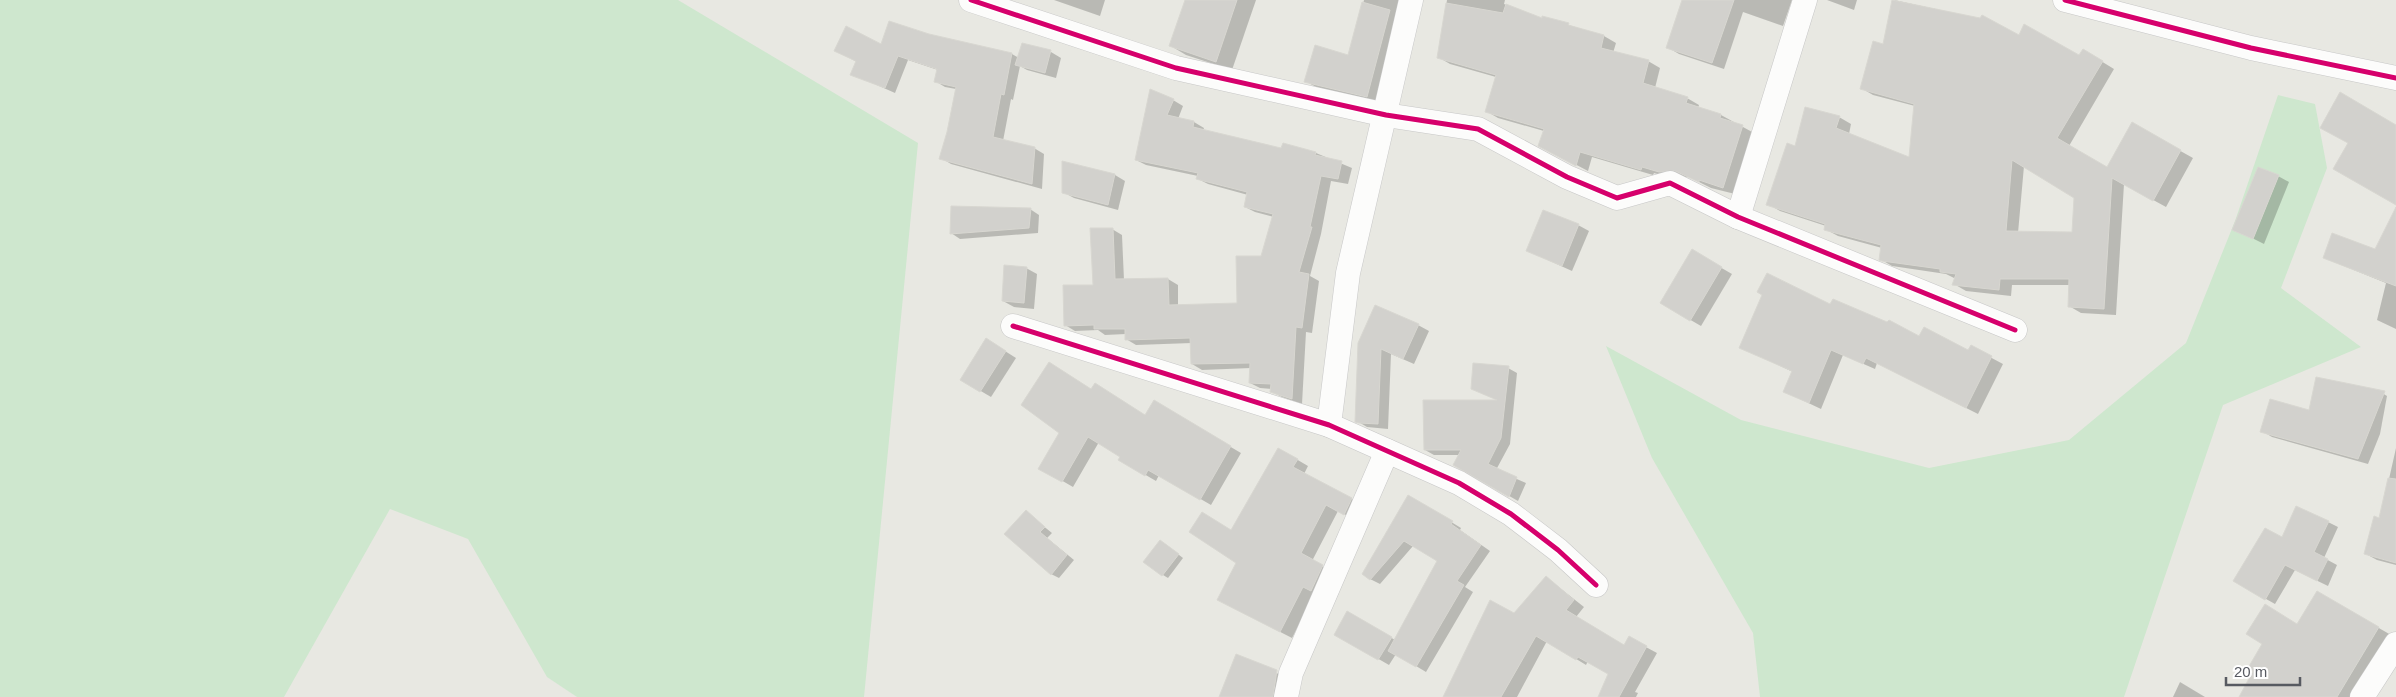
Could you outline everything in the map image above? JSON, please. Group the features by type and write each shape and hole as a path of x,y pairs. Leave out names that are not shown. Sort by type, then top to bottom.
{"street":[{"path":"971,0 1176,68 1386,115 1478,129 1567,178 1617,198 1670,183 1738,217 2015,330"},
{"path":"1328,425 1348,273 1411,0"},
{"path":"1738,217 1805,0"},
{"path":"2065,0 2251,48 2396,78"},
{"path":"1013,326 1328,425 1387,450 1459,483 1511,514 1558,550 1596,585"},
{"path":"1286,697 1291,673 1387,450"},
{"path":"2362,697 2396,644"}],"green space":[{"path":"0,0 678,0 918,143 864,697 577,697 547,677 468,539 390,509 284,697 0,697"},
{"path":"2278,95 2315,104 2327,168 2281,288 2361,347 2223,405 2124,697 1760,697 1753,633 1652,458 1606,346 1741,420 1929,468 2069,440 2186,343 2235,221"}],"building":[{"path":"1185,0 1237,0 1216,62 1169,46"},
{"path":"1682,0 1734,0 1712,63 1666,48"},
{"path":"1892,0 1980,18 1982,15 2019,35 2024,24 2079,55 2083,49 2103,61 2057,138 2107,167 2132,122 2181,150 2153,201 2112,178 2104,309 2068,307 2069,279 2000,279 1999,290 1952,285 1956,274 1940,272 1940,269 1879,260 1881,245 1824,230 1825,224 1766,205 1787,143 1795,146 1805,107 1840,116 1836,128 1909,157 1914,104 1860,89 1873,41 1883,44","holes":["2012,160 2074,198 2072,232 2006,231"]},
{"path":"1362,2 1390,10 1367,97 1304,82 1315,45 1348,55"},
{"path":"1446,3 1503,13 1506,4 1542,18 1542,16 1569,23 1568,25 1604,35 1601,48 1649,60 1643,83 1688,97 1686,103 1721,114 1720,118 1743,125 1723,188 1699,180 1699,182 1675,171 1659,172 1642,167 1641,170 1580,152 1576,166 1538,146 1544,129 1485,112 1496,75 1437,58"},
{"path":"889,21 929,34 1012,53 1004,95 1001,94 993,137 1035,147 1032,184 939,159 947,132 956,87 934,82 937,69 898,56 885,88 850,75 856,61 834,51 846,26 881,44"},
{"path":"1022,43 1051,50 1045,73 1015,65"},
{"path":"1150,89 1174,99 1167,115 1194,121 1193,127 1281,148 1283,143 1316,152 1315,155 1342,161 1338,179 1321,176 1310,227 1312,227 1299,272 1309,274 1302,328 1296,327 1292,399 1270,392 1271,384 1249,383 1250,363 1191,364 1190,338 1125,340 1125,329 1094,329 1094,325 1064,326 1063,285 1093,285 1090,228 1113,228 1115,279 1168,278 1169,305 1237,303 1236,256 1261,256 1273,214 1244,207 1247,192 1196,179 1198,173 1135,160"},
{"path":"2340,92 2396,125 2396,205 2333,169 2348,143 2320,128"},
{"path":"1062,161 1115,174 1108,205 1062,193"},
{"path":"2258,167 2279,175 2253,239 2232,230"},
{"path":"951,206 1031,208 1029,228 950,234"},
{"path":"2396,207 2396,286 2323,258 2332,233 2375,249"},
{"path":"1543,210 1579,224 1562,266 1526,251"},
{"path":"1692,249 1722,267 1690,321 1660,303"},
{"path":"1004,265 1027,267 1024,303 1002,301"},
{"path":"1767,273 1830,304 1833,299 1887,322 1889,320 1919,336 1924,327 1968,350 1971,345 1992,356 1966,408 1866,358 1863,364 1831,350 1809,403 1783,392 1792,371 1739,348 1762,295 1757,292"},
{"path":"1375,305 1419,324 1403,359 1381,349 1378,424 1359,423 1355,422 1358,343"},
{"path":"986,338 1006,351 980,392 960,380"},
{"path":"1049,362 1091,389 1095,383 1145,415 1154,400 1231,446 1200,500 1148,470 1145,476 1118,460 1120,457 1088,437 1062,482 1038,469 1059,433 1021,405"},
{"path":"1473,363 1509,366 1501,438 1488,464 1517,477 1509,497 1453,465 1461,450 1424,450 1423,400 1497,400 1471,389"},
{"path":"2316,377 2385,391 2358,459 2260,432 2270,399 2309,410"},
{"path":"1278,448 1298,459 1293,467 1352,498 1344,515 1326,505 1301,553 1323,565 1311,591 1303,587 1280,632 1217,600 1236,563 1189,532 1202,512 1231,530"},
{"path":"2388,478 2396,479 2396,563 2364,554 2374,516 2379,518"},
{"path":"1408,495 1453,521 1451,524 1481,545 1457,581 1464,585 1416,667 1388,651 1437,561 1404,541 1370,580 1362,574"},
{"path":"2296,506 2329,521 2314,552 2328,559 2317,581 2285,565 2265,600 2233,581 2265,528 2282,537"},
{"path":"1026,510 1045,527 1040,532 1067,555 1051,575 1004,534"},
{"path":"1160,540 1179,554 1162,576 1143,562"},
{"path":"1546,576 1574,600 1566,610 1624,645 1629,636 1647,646 1619,697 1598,697 1608,674 1578,657 1576,660 1536,636 1501,697 1443,697 1490,600 1514,613"},
{"path":"2317,591 2379,627 2337,697 2239,697 2253,671 2248,668 2262,644 2246,634 2265,604 2297,624"},
{"path":"1347,611 1392,637 1378,660 1334,635"},
{"path":"1236,654 1277,670 1273,697 1219,697"}],"cycle path":[{"path":"971,0 1176,68 1386,115 1478,129 1567,177 1617,198 1670,183 1738,217 2015,330"},
{"path":"2065,0 2251,48 2396,78"},
{"path":"1013,326 1329,425 1459,483 1511,514 1558,550 1596,585"}]}
